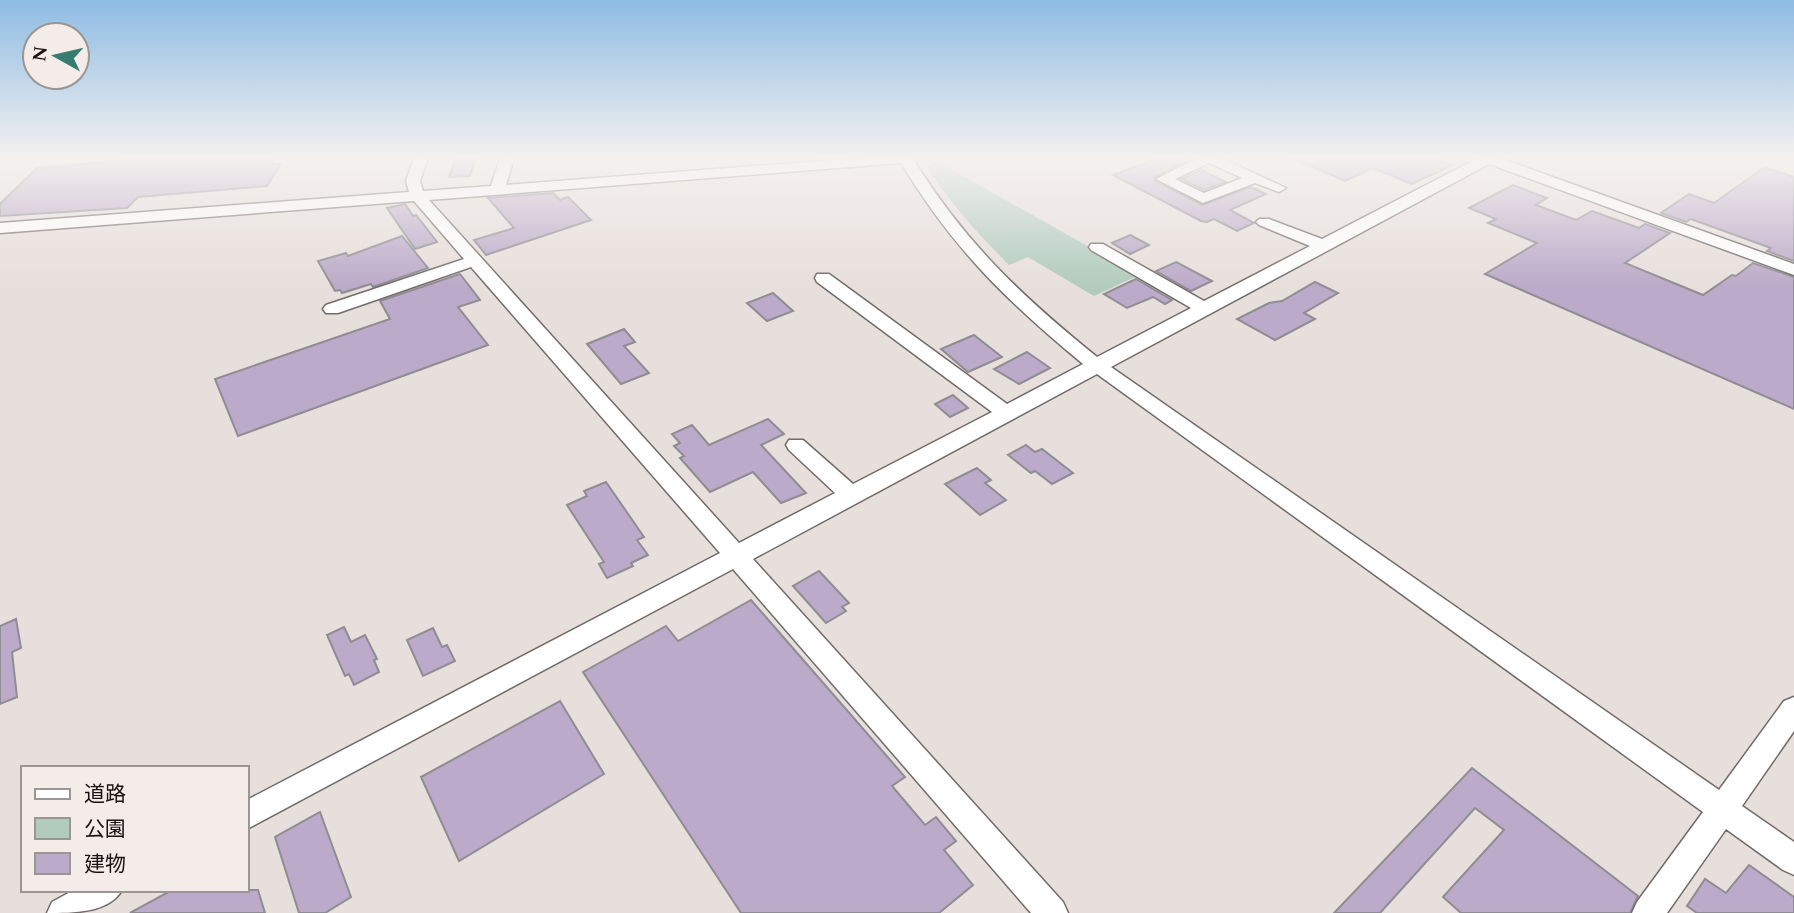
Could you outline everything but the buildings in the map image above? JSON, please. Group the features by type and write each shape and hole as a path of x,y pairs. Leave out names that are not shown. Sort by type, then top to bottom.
{"street":[{"path":"0,228 347,201"},
{"path":"423,201 1052,913"},
{"path":"931,201 968,249 1018,298 1095,364 1794,860"},
{"path":"248,814 1095,364 1409,201"},
{"path":"1604,201 1794,270"},
{"path":"1264,222 1325,246"},
{"path":"1097,247 1203,308"},
{"path":"332,309 476,260"},
{"path":"823,278 1007,413"},
{"path":"796,445 850,494"},
{"path":"1648,913 1794,709"},
{"path":"64,913 102,892"}],"green space":[{"path":"951,201 1007,201 1139,275 1094,296 1028,257 1009,265"}]}
